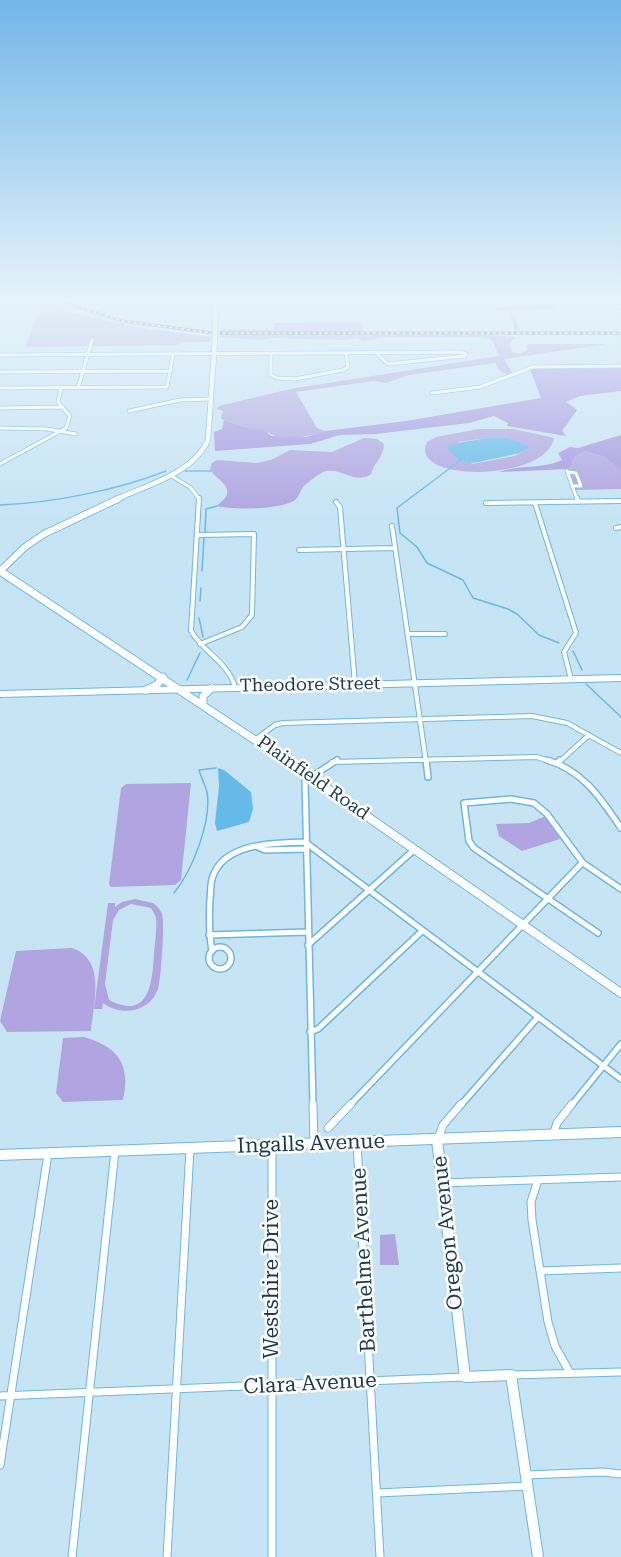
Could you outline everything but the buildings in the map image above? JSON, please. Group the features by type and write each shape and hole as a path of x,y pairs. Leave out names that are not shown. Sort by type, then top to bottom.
{"main road":[{"path":"0,571 20,551 44,534 170,475 190,464 203,452 208,440 212,372"},
{"name":"Plainfield Road","path":"0,571 182,688 621,993"},
{"path":"146,690 157,685 163,677"},
{"name":"Theodore Street","path":"0,694 621,678"},
{"path":"202,703 203,696 212,688"},
{"name":"Ingalls Avenue","path":"0,1155 621,1132"},
{"name":"Oregon Avenue","path":"437,1140 465,1377"},
{"path":"512,1375 538,1557"},
{"name":"Clara Avenue","path":"465,1377 512,1375"}],"street":[{"path":"0,372 28,372"},
{"path":"78,388 83,372"},
{"path":"0,388 168,387 171,372"},
{"path":"271,372 275,378 332,372"},
{"path":"432,393 480,387 523,372"},
{"path":"0,464 66,428 70,420 58,399 61,388"},
{"path":"129,411 180,400 210,399"},
{"path":"0,408 62,407"},
{"path":"0,428 36,428 76,434"},
{"path":"572,486 581,486 576,472 567,472 572,486 578,502"},
{"path":"170,475 191,488 199,498 190,631 200,644 230,672 235,687"},
{"path":"486,503 621,501"},
{"path":"336,502 340,507 355,684"},
{"path":"535,503 576,633 564,651 572,679"},
{"path":"392,526 428,777"},
{"path":"198,535 254,534 252,615 242,627 200,644"},
{"path":"299,550 395,548"},
{"path":"408,634 446,634"},
{"path":"256,739 275,725 283,723 542,717 567,723 621,753"},
{"path":"556,763 588,735"},
{"path":"314,1144 303,785 305,781 334,761 537,757 556,763 592,786 621,828"},
{"path":"598,933 474,848 469,841 464,803 520,800 540,806 548,812 566,843 582,863 621,889"},
{"path":"265,851 266,841"},
{"path":"212,951 219,948 229,950 232,956 231,962 221,968 213,966 208,961 212,951 209,935 214,873 227,857 258,847 266,841 305,846 422,930 621,1079"},
{"path":"258,847 265,851 305,846"},
{"path":"308,945 415,849"},
{"path":"328,1128 582,863"},
{"path":"310,1032 318,1029 422,930"},
{"path":"209,935 308,932"},
{"name":"Oregon Avenue","path":"437,1140 443,1125 538,1017"},
{"path":"553,1135 557,1123 621,1044"},
{"name":"Barthelme Avenue","path":"357,1142 380,1557"},
{"name":"Westshire Drive","path":"272,1145 272,1557"},
{"path":"167,1557 190,1148"},
{"path":"72,1557 115,1151"},
{"path":"0,1466 48,1153"},
{"path":"442,1183 621,1177"},
{"path":"538,1180 531,1202 540,1271 552,1335 570,1373"},
{"path":"540,1271 621,1268"},
{"name":"Clara Avenue","path":"512,1375 621,1372"},
{"name":"Clara Avenue","path":"0,1396 465,1377"},
{"path":"377,1493 603,1472 621,1474"}],"shaded area":[{"path":"400,372 433,372 409,375 386,383 374,381 296,392 317,428 325,431 302,437 285,438 270,434 263,429 251,429 221,419 223,411 217,409 219,406 290,389"},
{"path":"502,372 512,372 513,374 509,376"},
{"path":"531,372 621,372 621,391 580,396 566,402 577,410 562,431 566,436 507,426 508,423 494,416 469,423 376,434 340,435 310,444 215,451 214,432 222,429 224,420 251,429 263,429 271,436 306,437 325,431 406,421 541,398"},
{"path":"478,429 514,429 554,438 546,452 528,463 480,472 437,465 426,455 427,442 436,437","holes":["507,438 529,448 514,456 472,464 458,442"]},
{"path":"621,435 621,470 605,457 584,451 573,458 572,465 568,469 499,472 554,463 562,460 558,453 570,447 578,448"},
{"path":"364,438 377,439 384,444 371,474 366,477 360,478 326,471 303,487 296,499 290,503 258,508 217,506 227,494 227,490 210,469 212,463 217,460 258,463 273,459 290,450 332,452"},
{"path":"584,451 608,458 621,458 621,489 575,490 568,469 572,465 573,458"},
{"path":"191,783 181,880 175,885 111,887 109,884 121,788 126,784"},
{"path":"546,816 560,839 522,851 499,836 496,824 529,823"},
{"path":"135,899 153,903 162,914 162,952 158,989 149,1003 134,1010 118,1010 103,1003 102,1009 94,1009 108,903 115,903 115,907 122,902","holes":["131,904 151,908 156,917 156,926 152,976 146,995 141,1002 133,1006 109,1000 105,984 113,920 119,910"]},
{"path":"72,948 83,954 90,962 94,972 95,995 91,1031 7,1032 0,1021 16,951"},
{"path":"84,1037 106,1046 119,1059 125,1076 123,1100 63,1102 56,1093 63,1038"},
{"path":"395,1234 399,1265 380,1265 380,1235"}],"water":[{"path":"488,438 507,438 529,448 514,455 471,463 460,459 447,448 451,444"},
{"path":"218,768 224,770 251,792 253,809 249,822 217,831 215,823 219,786"}],"waterway":[{"path":"461,460 397,508 400,533 417,547 427,563 463,580 473,598 508,609 517,614 539,635 559,643"},
{"path":"0,505 41,502 84,494 127,484 166,471"},
{"path":"185,471 211,471"},
{"path":"205,533 206,509 217,506"},
{"path":"202,571 204,537"},
{"path":"200,601 201,588"},
{"path":"199,618 203,637"},
{"path":"573,651 582,670"},
{"path":"187,680 200,653"},
{"path":"586,684 621,717"},
{"path":"174,893 194,859 204,831 208,804 207,792 199,770 216,768"}]}
